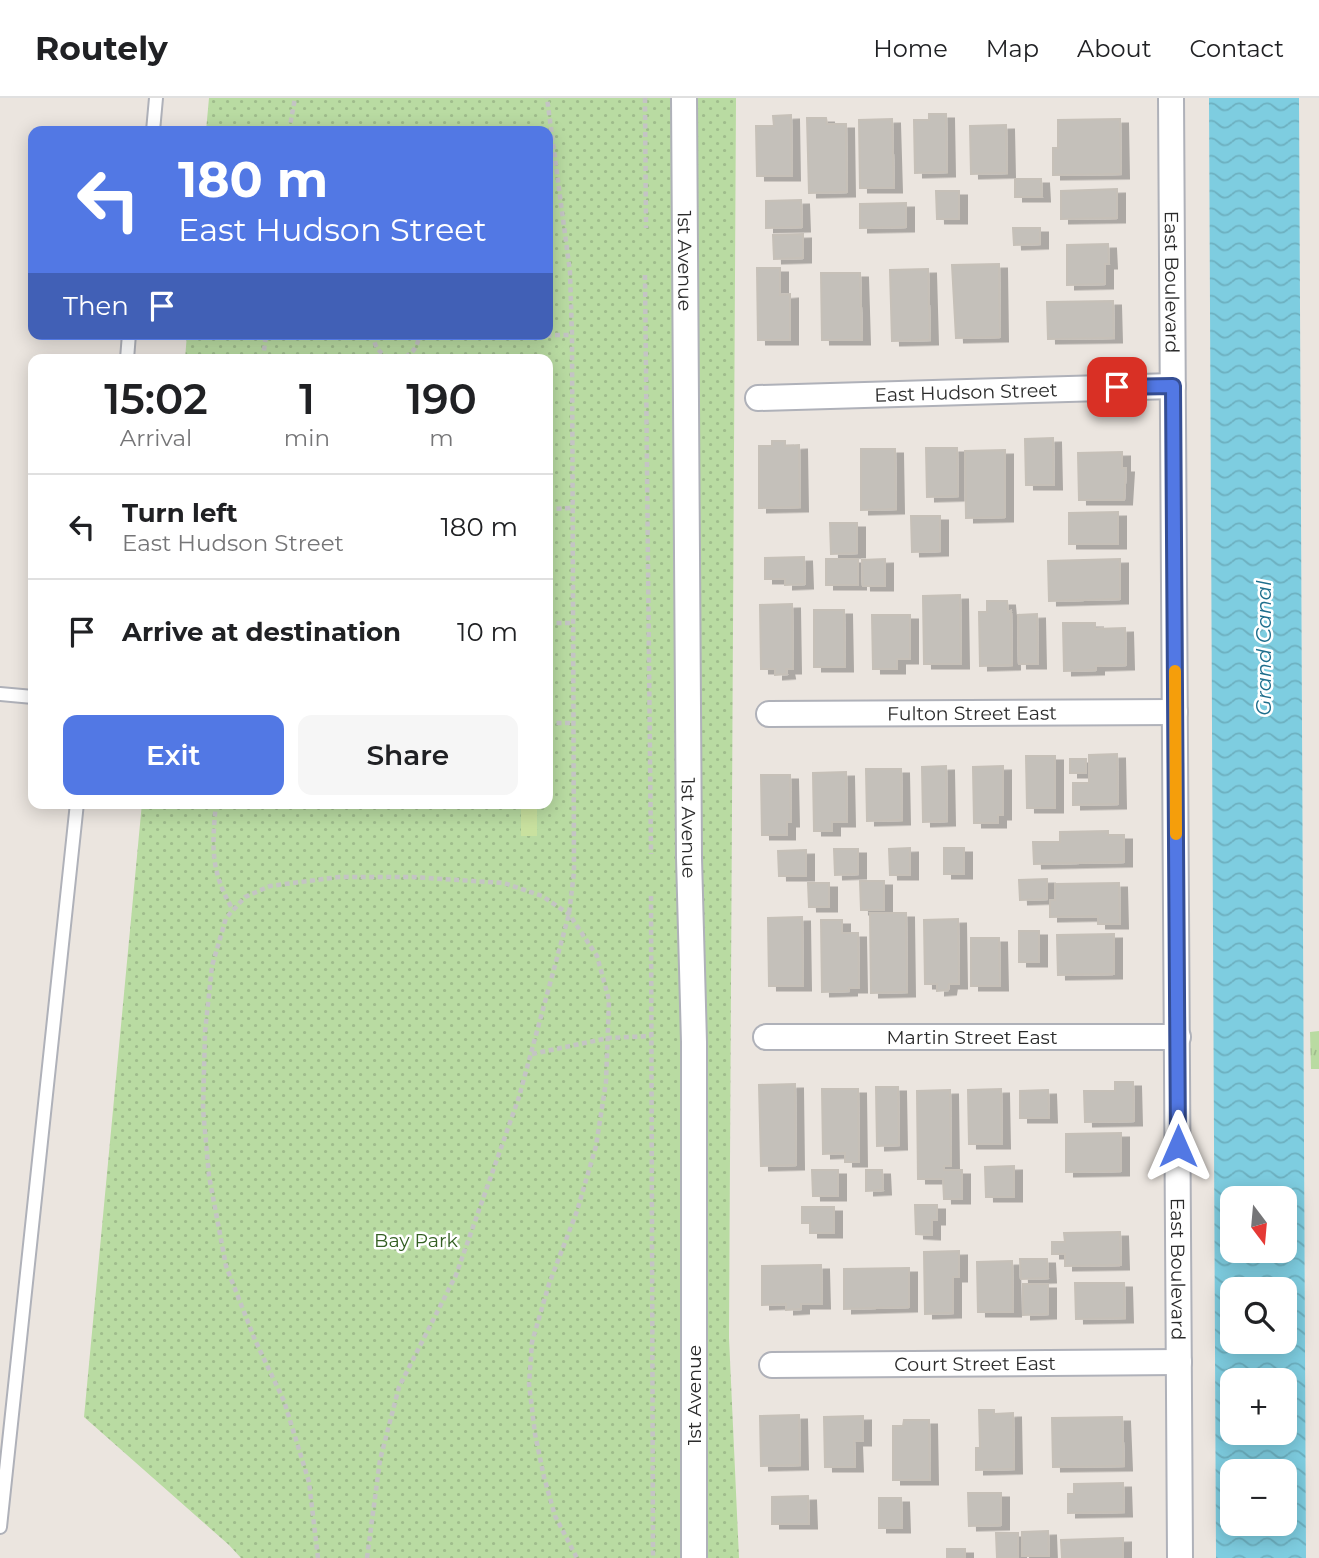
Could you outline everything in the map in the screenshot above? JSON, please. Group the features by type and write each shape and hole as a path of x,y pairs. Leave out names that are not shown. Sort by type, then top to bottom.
{"street":[{"name":"1st Avenue","path":"684,98 689,844 694,1042 694,1558"},
{"name":"East Boulevard","path":"1171,98 1180,1558"},
{"name":"East Hudson Street","path":"758,398 1173,386"},
{"name":"Fulton Street East","path":"769,714 1175,712"},
{"name":"Martin Street East","path":"766,1037 1178,1037"},
{"name":"Court Street East","path":"772,1365 1179,1363"}],"lane":[{"path":"153,126 156,98"},
{"path":"0,694 28,697"},
{"path":"0,1527 76,809"}],"path":[{"path":"290,126 295,98"},
{"path":"547,98 551,126"},
{"path":"645,98 646,228"},
{"path":"367,1558 380,1460 399,1387 456,1275 519,1097 569,914 574,872 572,335 570,272 553,143"},
{"path":"645,275 651,854"},
{"path":"553,335 572,335"},
{"path":"553,509 573,508"},
{"path":"553,623 573,623"},
{"path":"553,723 573,723"},
{"path":"216,809 213,862 223,893 233,910"},
{"path":"318,1558 309,1482 284,1401 226,1266 209,1177 203,1109 205,1032 212,966 226,918 245,897 270,886 339,877 412,877 504,883 542,896 569,914 597,956 609,1000 606,1082 596,1146 577,1211 549,1284 532,1342 529,1384 544,1477 555,1516 577,1558"},
{"path":"651,896 653,1558"},
{"path":"531,1054 608,1038 651,1036"}],"green space":[{"name":"Bay Park","path":"209,98 736,98 729,1338 739,1558 241,1558 84,1417 141,809 553,809 553,354 185,354 187,340 553,340 553,126 206,126"},
{"path":"521,809 537,809 537,836 521,836"},
{"path":"1319,1031 1319,1069 1311,1069 1310,1032"}],"water":[{"name":"Grand Canal","path":"1209,98 1299,98 1306,1558 1216,1558"}],"building":[{"path":"929,114 946,114 947,172 915,173 914,120 929,120"},
{"path":"791,115 792,176 757,176 756,126 774,126 773,116"},
{"path":"807,118 826,118 827,124 846,124 847,192 809,193"},
{"path":"892,119 894,188 860,188 859,120"},
{"path":"1120,119 1121,174 1053,175 1053,148 1058,148 1058,120"},
{"path":"1006,125 1007,173 971,174 970,126"},
{"path":"1015,179 1041,179 1042,197 1015,197"},
{"path":"1117,189 1117,218 1061,219 1061,191"},
{"path":"936,191 959,191 959,219 937,219"},
{"path":"801,200 802,227 766,228 766,201"},
{"path":"906,203 906,227 860,228 860,204"},
{"path":"1013,228 1040,228 1040,244 1014,245"},
{"path":"803,234 803,258 774,259 773,235"},
{"path":"1108,244 1109,264 1105,264 1105,284 1067,285 1067,245"},
{"path":"999,264 1000,337 956,338 952,265"},
{"path":"757,268 780,268 780,295 790,294 790,340 758,340"},
{"path":"928,269 930,340 892,341 890,270"},
{"path":"821,273 860,273 862,340 822,340"},
{"path":"1113,301 1114,338 1048,339 1047,302"},
{"path":"1053,438 1054,485 1026,485 1025,439"},
{"path":"772,441 785,441 785,446 799,445 800,507 759,508 759,446 772,446"},
{"path":"926,448 957,448 958,496 927,497"},
{"path":"861,449 895,449 896,509 861,510"},
{"path":"1005,450 1005,517 966,518 965,451"},
{"path":"1122,452 1122,468 1126,468 1124,500 1079,500 1078,453"},
{"path":"1118,512 1118,544 1069,544 1069,513"},
{"path":"911,516 940,516 940,551 912,552"},
{"path":"830,523 857,523 857,553 831,554"},
{"path":"804,557 805,584 785,585 785,579 765,579 765,558"},
{"path":"826,559 858,559 858,585 826,585"},
{"path":"885,559 885,586 863,586 862,560"},
{"path":"1120,559 1120,599 1049,601 1048,561"},
{"path":"960,595 961,664 924,664 923,596"},
{"path":"987,601 1007,601 1008,612 1011,611 1012,665 980,666 979,612 987,612"},
{"path":"792,604 793,669 786,669 787,674 775,675 775,669 761,669 760,605"},
{"path":"814,610 844,610 845,667 814,667"},
{"path":"1037,614 1038,664 1019,664 1018,615"},
{"path":"872,615 910,615 910,659 897,659 897,669 873,669"},
{"path":"1063,623 1095,623 1095,629 1125,628 1126,665 1064,671"},
{"path":"1117,754 1118,804 1073,805 1073,783 1089,783 1089,755"},
{"path":"1026,756 1055,756 1055,808 1027,808"},
{"path":"1070,759 1086,759 1086,773 1070,773"},
{"path":"946,766 947,821 923,822 922,767"},
{"path":"1003,766 1003,815 998,815 998,823 974,823 973,767"},
{"path":"866,769 901,769 902,820 867,821"},
{"path":"846,772 847,822 832,822 832,831 814,831 813,773"},
{"path":"761,775 790,775 791,822 787,822 787,835 762,835"},
{"path":"1108,831 1108,835 1124,835 1124,862 1034,864 1033,842 1060,842 1060,832"},
{"path":"910,848 910,875 890,875 889,849"},
{"path":"944,848 964,848 964,874 944,874"},
{"path":"834,849 858,849 858,874 835,875"},
{"path":"806,850 806,876 779,876 778,851"},
{"path":"1047,879 1047,899 1020,900 1019,880"},
{"path":"860,881 884,881 884,910 861,910"},
{"path":"808,883 829,883 829,907 809,907"},
{"path":"1119,883 1120,924 1098,924 1098,916 1050,917 1050,900 1055,900 1055,884"},
{"path":"870,913 906,913 907,992 871,993"},
{"path":"802,917 803,986 769,986 768,918"},
{"path":"958,919 959,984 949,984 948,990 937,991 937,984 925,984 924,920"},
{"path":"821,920 842,920 842,933 858,933 859,988 822,992"},
{"path":"1019,931 1039,931 1039,962 1019,962"},
{"path":"1114,934 1114,974 1058,975 1057,935"},
{"path":"971,938 999,938 1000,986 971,986"},
{"path":"1115,1082 1133,1082 1134,1121 1085,1122 1084,1091 1115,1091"},
{"path":"795,1084 796,1165 761,1166 759,1085"},
{"path":"876,1087 898,1087 899,1145 877,1146"},
{"path":"822,1089 858,1089 859,1162 845,1162 845,1153 823,1154"},
{"path":"1001,1089 1002,1144 969,1144 968,1090"},
{"path":"950,1090 951,1166 944,1166 944,1170 962,1170 962,1199 944,1199 943,1179 918,1179 917,1091"},
{"path":"1048,1090 1049,1118 1020,1118 1020,1091"},
{"path":"1121,1133 1121,1171 1066,1172 1066,1134"},
{"path":"1014,1166 1014,1197 986,1197 985,1167"},
{"path":"812,1170 838,1170 838,1196 813,1196"},
{"path":"866,1170 882,1170 883,1190 866,1191"},
{"path":"915,1205 937,1205 937,1220 932,1220 932,1235 916,1234"},
{"path":"802,1207 834,1207 834,1233 810,1233 810,1223 802,1223"},
{"path":"1120,1232 1121,1265 1065,1266 1065,1254 1052,1254 1052,1242 1065,1242 1064,1233"},
{"path":"959,1251 959,1277 953,1277 953,1313 925,1314 924,1252"},
{"path":"1020,1259 1047,1259 1048,1278 1021,1279"},
{"path":"1012,1261 1013,1312 978,1312 977,1262"},
{"path":"821,1265 822,1304 801,1304 801,1309 786,1310 786,1304 762,1305 762,1266"},
{"path":"909,1268 909,1307 844,1309 844,1269"},
{"path":"1075,1283 1124,1283 1125,1318 1076,1319"},
{"path":"1023,1284 1048,1284 1048,1314 1023,1315"},
{"path":"979,1410 994,1410 994,1414 1013,1413 1014,1469 976,1470 976,1448 980,1448"},
{"path":"799,1415 800,1465 761,1466 760,1416"},
{"path":"863,1416 863,1441 854,1441 855,1467 825,1467 824,1417"},
{"path":"1122,1417 1124,1466 1053,1467 1052,1418"},
{"path":"904,1420 929,1420 930,1480 893,1480 893,1426 903,1426"},
{"path":"1123,1483 1124,1512 1068,1513 1068,1494 1074,1494 1074,1484"},
{"path":"968,1493 1001,1493 1001,1525 969,1526"},
{"path":"808,1496 809,1524 772,1524 772,1497"},
{"path":"879,1498 901,1498 902,1528 879,1528"},
{"path":"1048,1531 1049,1556 1022,1556 1022,1532"},
{"path":"996,1533 1018,1533 1018,1558 997,1558"},
{"path":"1123,1538 1123,1558 1062,1558 1061,1540"},
{"path":"947,1549 965,1549 965,1558 947,1558"}],"slow traffic":[{"path":"1175,671 1176,834"}],"route":[{"path":"1117,387 1173,386 1178,1146"}]}
